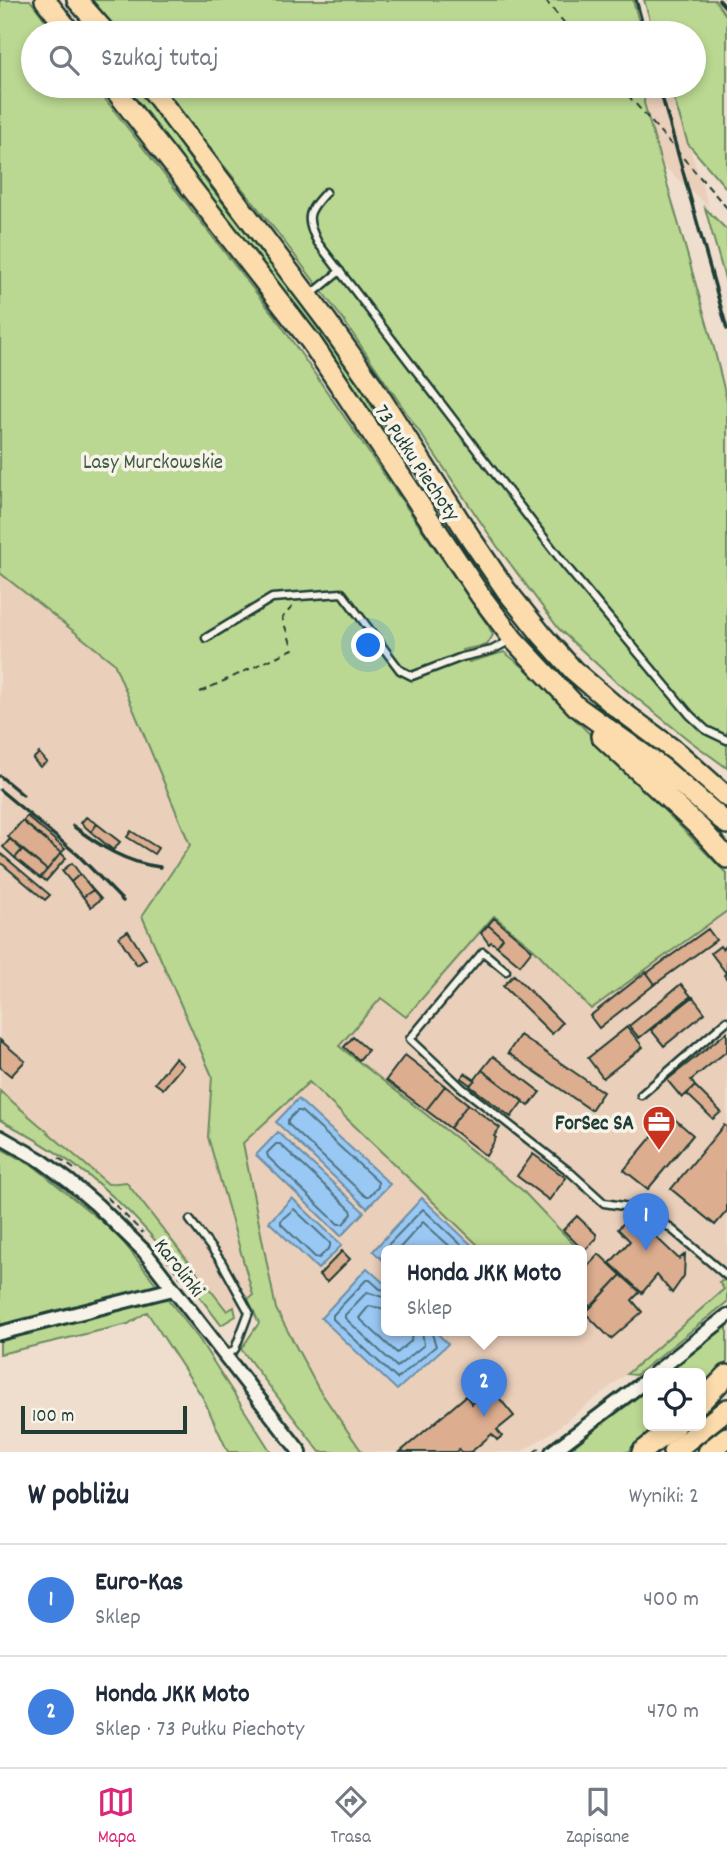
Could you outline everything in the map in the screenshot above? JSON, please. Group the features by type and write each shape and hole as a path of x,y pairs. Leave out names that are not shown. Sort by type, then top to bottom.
{"main road":[{"path":"45,0 62,21"},
{"path":"77,0 95,21"},
{"name":"73 Pułku Piechoty","path":"121,98 304,333 480,595 513,639 576,706 661,767 727,824"},
{"name":"73 Pułku Piechoty","path":"158,98 309,296 371,383 478,550 542,635 573,670 615,706 678,753 727,797"},
{"path":"576,706 604,739 701,829 727,858"},
{"path":"678,753 727,785"},
{"path":"706,1399 727,1376"},
{"path":"706,1401 727,1387"},
{"path":"673,1452 727,1409"},
{"path":"642,1452 669,1431"},
{"path":"708,1452 727,1437"}],"street":[{"name":"Karolinki","path":"0,1138 42,1161 97,1205 144,1251 300,1452"},
{"path":"0,1333 173,1289"},
{"path":"661,1368 727,1315"},
{"path":"552,1452 643,1382"}],"lane":[{"path":"326,192 312,207 308,222 318,243 565,565 690,715 706,730 727,740"},
{"path":"309,296 340,271"},
{"path":"206,638 272,598 342,593 400,670 412,676 462,657 492,650 513,639"},
{"path":"506,971 483,952 410,1039 461,1087 571,1173 604,1203 649,1210 727,1276"},
{"path":"641,1095 727,1021"},
{"path":"190,1220 221,1261 249,1312 235,1349 225,1357"}],"path":[{"path":"545,0 563,21"},
{"path":"631,98 727,208"},
{"path":"200,692 293,649 282,618 303,595"}],"shaded area":[{"path":"588,98 674,98 709,207"},
{"path":"0,573 114,662 190,845 142,916 212,1076 208,1137 253,1296 227,1311 126,1182 108,1184 0,1091"},
{"path":"727,911 725,1296 551,1433 521,1452 362,1452 318,1388 276,1309 243,1143 309,1082 478,1245 381,1245 381,1336 587,1336 587,1245 576,1245 522,1190 339,1047 381,998 406,1017 494,916 534,949 591,1009"}],"green space":[{"name":"Lasy Murckowskie","path":"0,0 30,0 46,21 21,21 21,98 104,98 279,322 489,627 493,635 487,645 462,650 469,662 504,652 526,669 727,874 727,911 591,1009 534,949 494,916 406,1017 381,998 339,1046 522,1190 574,1245 478,1245 309,1082 243,1143 276,1309 318,1388 362,1452 320,1452 241,1349 259,1323 248,1299 253,1295 208,1137 212,1076 142,916 190,845 114,663 0,573"},
{"path":"92,0 633,0 639,21 109,21"},
{"path":"644,0 715,0 727,17 727,189 688,144 674,98 706,98 706,21 650,21"},
{"path":"131,98 147,98 201,175 287,285 361,388 397,450 394,452"},
{"path":"170,98 644,98 727,401 727,768 613,679 559,629 497,546 342,318"},
{"path":"705,208 727,230 727,286"},
{"path":"0,1091 108,1184 126,1182 227,1311 234,1307 236,1316 221,1325 166,1253 116,1199 69,1161 0,1120"},
{"path":"0,1148 35,1167 117,1234 199,1339 271,1452 228,1452 203,1398 147,1312 128,1324 0,1354"},
{"path":"719,1282 727,1282 727,1302 636,1375 627,1374 724,1289"},
{"path":"727,1324 727,1365 706,1387 706,1368 670,1368"},
{"path":"643,1390 643,1431 654,1431 628,1452 567,1452"}],"water":[{"path":"298,1099 390,1184 367,1208 276,1122"},
{"path":"278,1132 364,1212 341,1236 256,1155"},
{"path":"292,1198 342,1245 318,1269 269,1222"},
{"path":"422,1198 472,1245 381,1245 381,1258 373,1251"},
{"path":"367,1268 381,1281 381,1336 440,1336 448,1344 397,1390 321,1318"}],"building":[{"path":"39,753 47,762 40,767 33,759"},
{"path":"27,816 65,849 61,853 23,821"},
{"path":"86,817 97,824 91,832 81,823"},
{"path":"22,821 61,853 47,870 8,837"},
{"path":"97,824 120,842 113,850 91,832"},
{"path":"131,831 158,848 154,854 127,837"},
{"path":"10,839 22,850 15,858 3,847"},
{"path":"22,850 47,870 40,878 15,858"},
{"path":"0,853 50,895 45,900 0,862"},
{"path":"61,853 66,858 46,881 41,877"},
{"path":"72,863 80,874 71,882 62,871"},
{"path":"80,874 93,890 83,897 71,882"},
{"path":"93,890 101,899 91,907 83,897"},
{"path":"494,918 532,950 520,965 497,946 503,938 488,925"},
{"path":"488,925 503,938 497,946 491,942 489,944 481,933"},
{"path":"708,929 716,940 655,984 647,973"},
{"path":"128,931 146,959 137,965 119,937"},
{"path":"720,946 727,949 727,979 724,975 726,973 711,953"},
{"path":"646,972 655,984 599,1028 590,1016"},
{"path":"514,975 562,1023 552,1034 503,986"},
{"path":"681,984 691,996 639,1038 629,1026"},
{"path":"693,997 705,1013 664,1046 651,1030"},
{"path":"627,1027 643,1047 603,1078 588,1058"},
{"path":"727,1032 727,1051 691,1080 695,1086 682,1098 667,1080"},
{"path":"520,1035 603,1092 591,1110 508,1053"},
{"path":"353,1037 368,1050 359,1060 344,1047"},
{"path":"0,1040 25,1061 11,1076 0,1067"},
{"path":"405,1055 445,1086 426,1110 386,1080"},
{"path":"493,1056 540,1092 529,1106 482,1070"},
{"path":"175,1058 183,1065 163,1089 155,1083"},
{"path":"482,1070 523,1101 511,1117 470,1086"},
{"path":"465,1073 475,1080 470,1085 461,1078"},
{"path":"445,1086 468,1104 450,1128 426,1110"},
{"path":"695,1086 721,1112 713,1119 687,1094"},
{"path":"468,1104 500,1128 486,1156 450,1128"},
{"name":"ForSec SA","path":"670,1115 693,1135 648,1189 624,1170"},
{"path":"724,1125 727,1127 727,1211 715,1225 671,1189"},
{"path":"533,1154 566,1178 549,1200 517,1176"},
{"path":"632,1214 679,1259 685,1254 684,1276 672,1293 657,1275 642,1293 610,1263 630,1241 618,1229"},
{"path":"577,1216 596,1234 596,1239 587,1248 587,1245 578,1245 563,1230"},
{"path":"342,1251 350,1259 327,1282 319,1275"},
{"path":"599,1254 621,1275 591,1307 587,1303 587,1267"},
{"path":"621,1275 640,1292 632,1300 642,1312 611,1339 587,1315 587,1311"},
{"path":"491,1388 514,1416 497,1430 502,1436 497,1440 492,1434 471,1452 461,1452 459,1449 456,1452 400,1452 466,1396 472,1404"}],"railway":[{"path":"636,0 642,21"},
{"path":"719,0 727,9"},
{"path":"662,98 727,329"},
{"path":"0,776 23,795"},
{"path":"0,790 78,855 123,901"},
{"path":"73,826 114,852 136,862 160,867"}],"place":[{"name":"ForSec SA","path":"659,1152"},
{"name":"Euro-Kas","path":"646,1251"},
{"name":"Honda JKK Moto","path":"484,1417"}]}
